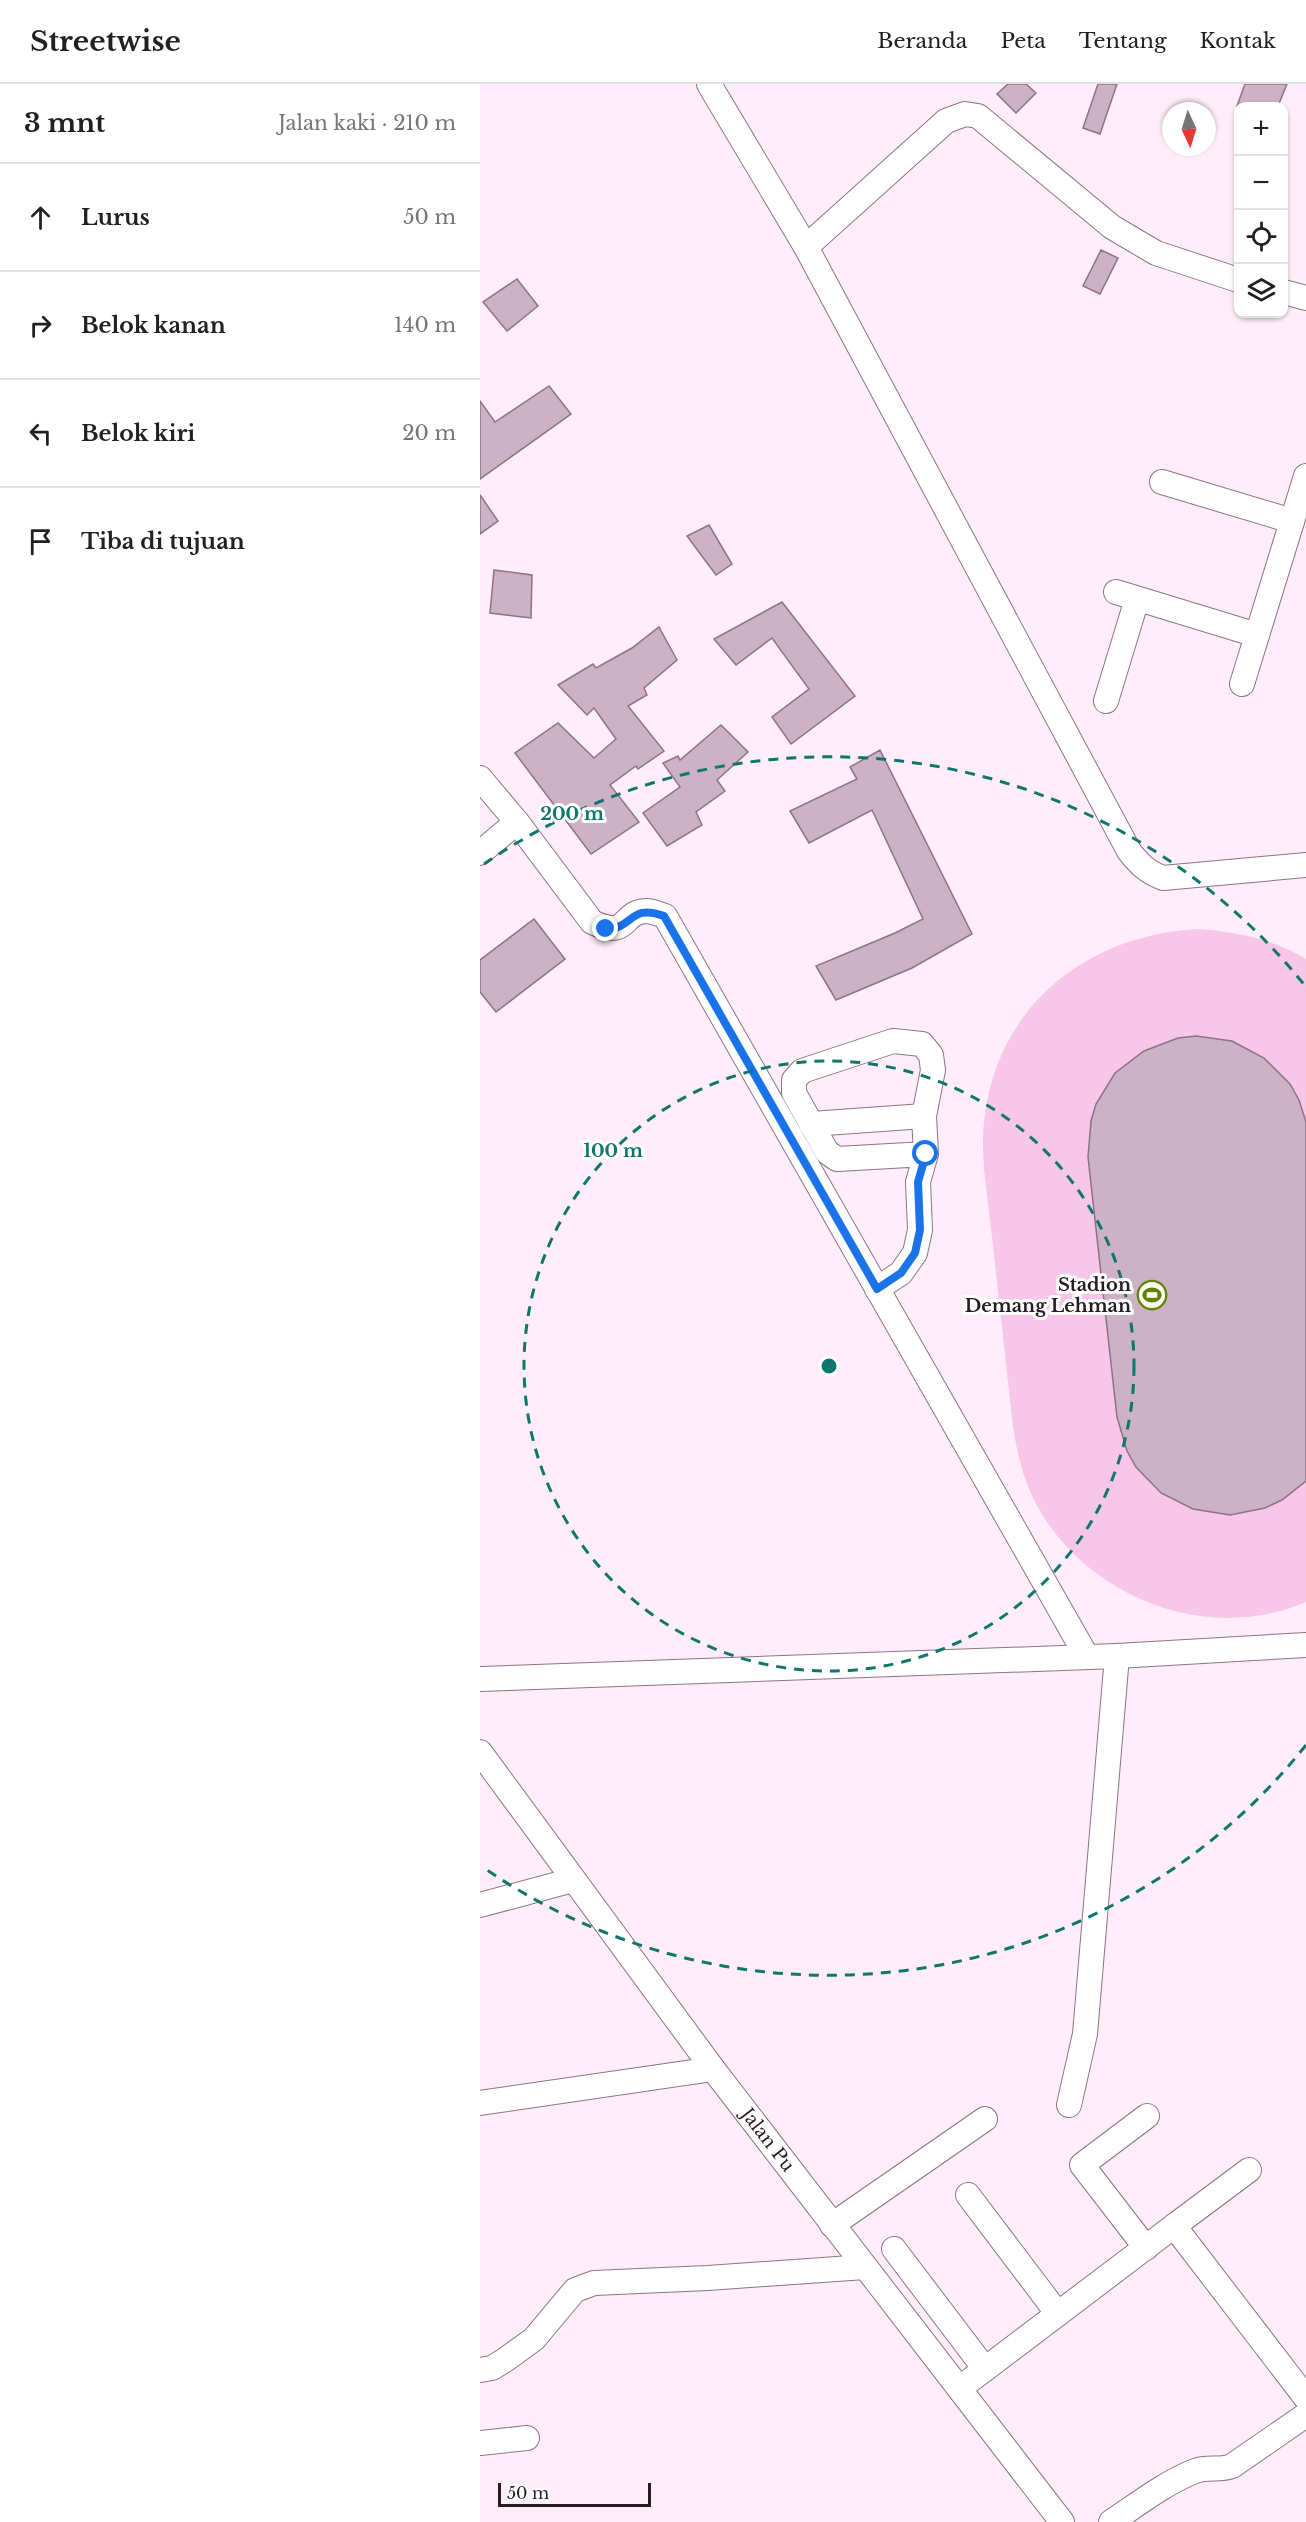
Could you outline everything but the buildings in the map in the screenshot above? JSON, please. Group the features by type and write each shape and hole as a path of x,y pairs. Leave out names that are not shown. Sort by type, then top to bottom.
{"street":[{"path":"709,84 807,247 1124,841 1139,864 1150,873 1162,878 1306,865"},
{"path":"807,247 946,121 965,114 978,116 1112,227 1156,253 1234,278"},
{"path":"1288,293 1306,298"},
{"path":"1242,684 1306,476"},
{"path":"1162,482 1292,521"},
{"path":"1106,701 1127,596 1257,635"},
{"path":"480,778 518,822 592,922 606,929 616,929 639,912 647,911 664,916 1087,1658"},
{"path":"480,853 518,822"},
{"path":"877,1289 901,1273 915,1253 920,1230 918,1182 926,1154 924,1116 933,1070 931,1055 922,1044 892,1041 802,1071 794,1080 794,1093 827,1152 837,1159 926,1154"},
{"path":"811,1124 924,1116"},
{"path":"480,1680 1087,1658 1306,1645"},
{"path":"1070,2105 1085,2034 1117,1656"},
{"name":"Jalan Pu","path":"480,1752 488,1777 573,1880 712,2069 1062,2522"},
{"path":"480,1905 573,1880"},
{"path":"480,2103 712,2069"},
{"path":"1146,2248 1082,2164 1147,2116"},
{"path":"832,2224 985,2119"},
{"path":"960,2388 1249,2170"},
{"path":"968,2196 1058,2314"},
{"path":"1174,2226 1306,2398"},
{"path":"894,2249 985,2368"},
{"path":"480,2370 492,2368 506,2360 534,2339 575,2290 594,2283 865,2267"},
{"path":"1111,2522 1155,2493 1197,2470 1223,2469 1232,2466 1306,2415"},
{"path":"480,2443 527,2438"}],"shaded area":[{"name":"Stadion Demang Lehman","path":"1199,929 1254,938 1281,946 1306,959 1306,1602 1268,1614 1228,1618 1189,1614 1152,1604 1116,1587 1084,1564 1057,1535 1035,1502 1021,1465 1013,1427 986,1191 983,1145 985,1114 994,1074 1010,1039 1031,1008 1057,981 1088,960 1122,944 1159,934"}],"place":[{"name":"Stadion Demang Lehman","path":"1152,1295"}],"route":[{"path":"606,929 616,929 639,912 655,912 664,916 877,1289 901,1273 915,1253 920,1230 918,1182 926,1154"}]}
